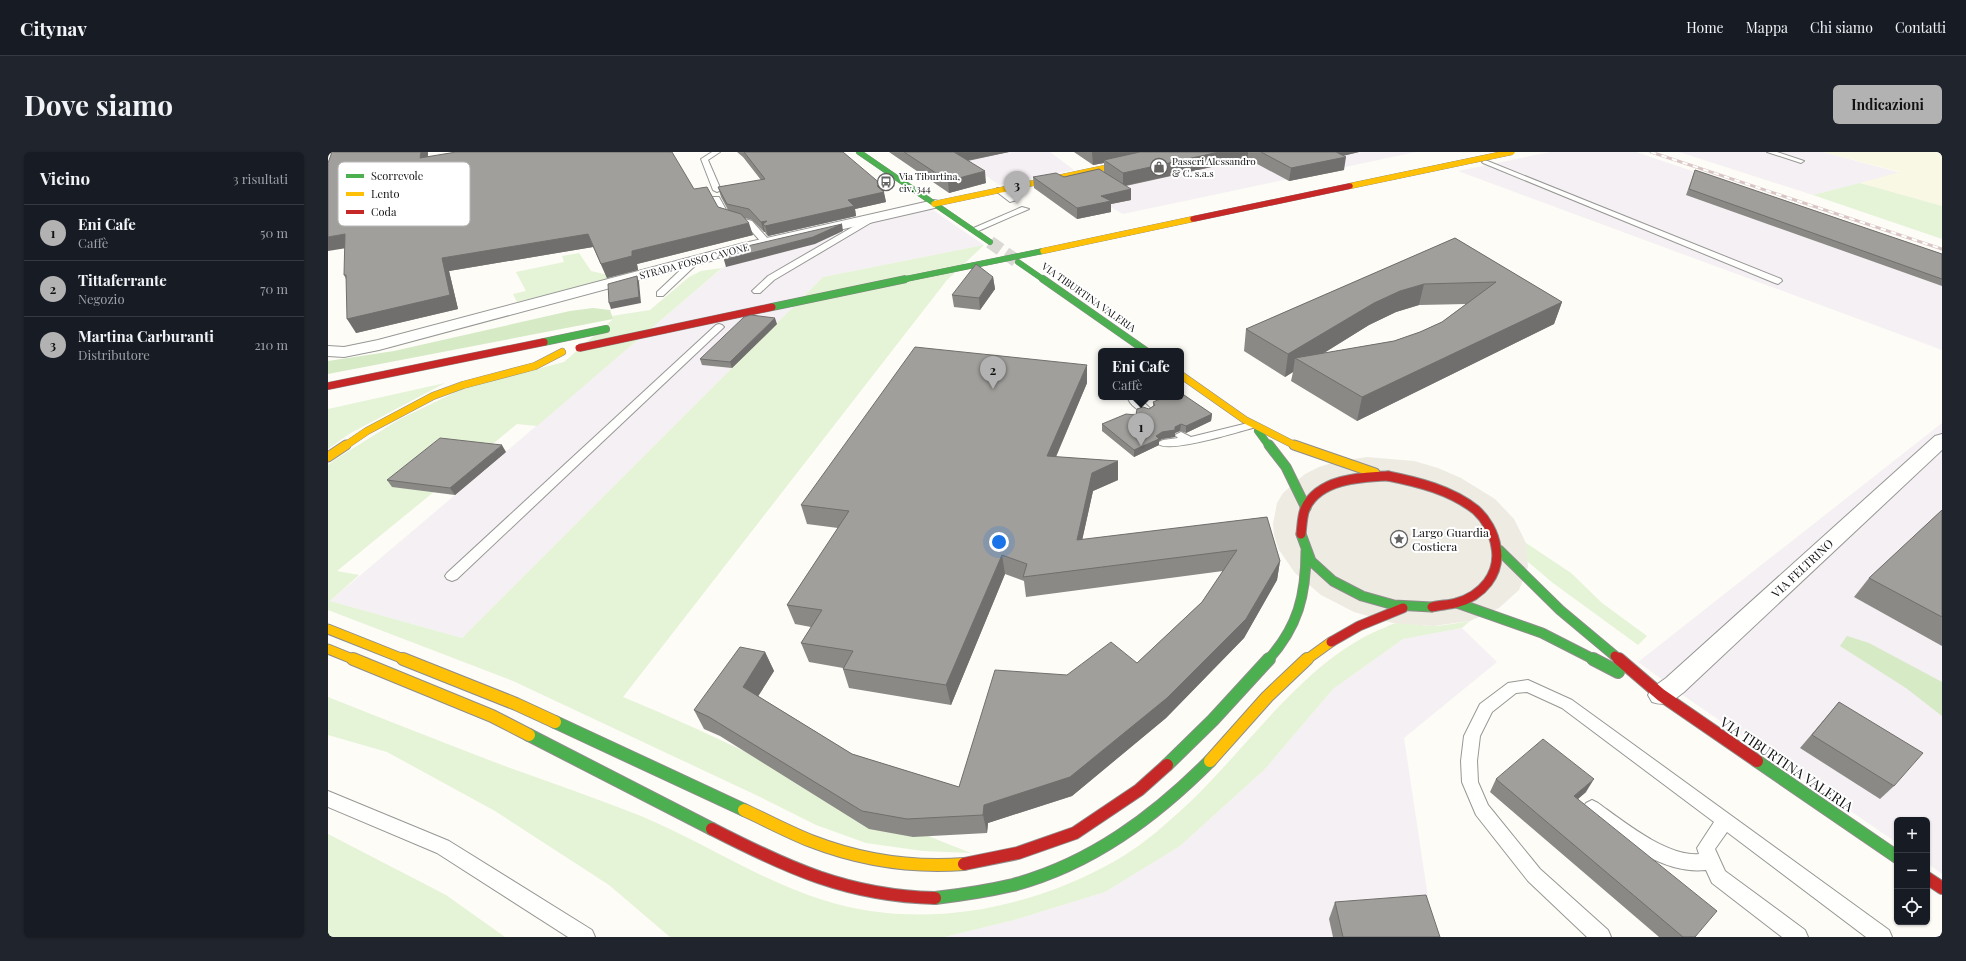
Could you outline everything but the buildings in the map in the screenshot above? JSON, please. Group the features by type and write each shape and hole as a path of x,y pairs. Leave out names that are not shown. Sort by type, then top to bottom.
{"main road":[{"path":"859,152 973,230 992,247"},
{"name":"STRADA FOSSO CAVONE","path":"934,204 1180,152"},
{"path":"501,365 1512,152"},
{"name":"VIA TIBURTINA VALERIA","path":"1018,262 1141,348"},
{"path":"752,299 767,296"},
{"path":"328,386 610,328"},
{"path":"328,457 367,431 433,396 463,385 535,366 562,352"},
{"path":"1184,377 1252,424 1300,448 1388,476 1414,480 1438,488 1461,500 1480,515 1493,532 1499,550 1498,566 1491,582 1477,594 1458,603 1423,609 1403,608 1372,601 1343,588 1320,570 1306,551 1300,536 1301,521 1306,508 1324,489 1338,483 1359,478 1388,476"},
{"path":"1252,424 1267,440 1286,467 1298,488 1306,508"},
{"name":"VIA TIBURTINA VALERIA","path":"1499,550 1560,610 1661,695 1894,855"},
{"path":"328,629 516,704 811,841 871,859 904,865 932,866 961,864 1018,853 1075,833 1139,790 1169,763 1214,720 1278,648 1292,627 1301,604 1306,583 1306,551"},
{"name":"VIA TIBURTINA VALERIA","path":"1458,603 1542,633 1661,695"},
{"path":"328,649 452,698 492,716 803,874 865,891 903,897 936,897 972,893 1038,878 1075,863 1109,846 1139,826 1189,782 1262,705 1318,651 1359,626 1403,608"},
{"path":"1930,880 1942,888"}],"street":[{"name":"STRADA FOSSO CAVONE","path":"328,351 344,352 379,345 766,242 934,204"},
{"name":"VIA FELTRINO","path":"1661,695 1674,685 1942,440"}],"lane":[{"path":"717,152 704,159 726,217 749,223 766,242"},
{"path":"1770,152 1802,161"},
{"path":"1485,162 1778,281"},
{"path":"1000,190 1013,200"},
{"path":"973,230 1025,209 1024,208"},
{"path":"757,291 771,278 878,216"},
{"path":"660,294 695,261"},
{"path":"452,576 719,327"},
{"path":"1132,412 1133,400"},
{"path":"1135,400 1148,411"},
{"path":"1163,443 1252,424"},
{"path":"1602,937 1534,875 1482,810 1470,782 1469,761 1472,736 1486,708 1513,687 1528,686 1539,690 1573,709 1882,937"},
{"path":"328,799 443,847 585,937"},
{"path":"1592,808 1630,837 1658,852 1692,863 1712,861"},
{"path":"1725,820 1706,848 1718,878 1798,937"}],"shaded area":[{"path":"953,152 1050,152 1074,170 999,185"},
{"path":"1191,152 1416,152 1123,214 1062,180"},
{"path":"1550,152 1636,152 1942,255 1942,350 1458,171"},
{"path":"1679,152 1823,152 1901,173 1813,195"},
{"path":"930,208 984,245 823,277 462,638 330,601 745,249"},
{"path":"1942,423 1942,874 1930,865 1930,817 1894,817 1894,841 1687,698 1638,662"},
{"name":"Largo Guardia Costiera","path":"1367,457 1414,461 1438,468 1461,478 1495,499 1514,519 1526,543 1528,567 1519,590 1499,608 1470,621 1433,626 1393,623 1354,612 1321,595 1295,573 1279,550 1274,535 1273,524 1277,503 1283,493 1305,474 1319,467 1335,462"},
{"path":"1462,628 1497,662 1404,738 1434,937 945,937 1014,920 1105,892 1180,846 1265,769 1333,689 1403,639"}],"green space":[{"path":"1823,152 1942,152 1942,206 1860,183 1900,172"},
{"path":"1860,183 1942,206 1942,239 1813,195"},
{"path":"984,245 947,280 623,697 710,735 840,797 971,853 923,851 866,843 816,825 756,795 513,681 328,610 328,465 400,419 462,389 564,362 613,319 612,316 650,310 689,277 701,271 722,268 537,426 517,424 337,571 359,575 330,601 462,638 823,277"},
{"path":"579,253 591,271 604,274 637,267 638,271 517,302 513,294 526,291 516,272 564,262 562,256"},
{"path":"593,308 610,310 613,319 328,374 328,361 394,351 570,311"},
{"path":"445,383 349,434 328,449 328,409"},
{"path":"1526,543 1571,573 1602,603 1647,636 1638,645 1553,583 1527,561"},
{"path":"1470,621 1462,628 1403,639 1333,689 1265,769 1180,846 1105,892 1014,920 945,937 670,937 609,885 495,811 387,752 328,735 328,697 502,765 590,796 641,816 799,892 823,900 860,909 897,914 935,914 973,910 1010,903 1047,892 1082,878 1115,861 1132,851 1163,827 1201,791 1273,712 1298,687 1324,664 1352,644 1381,629 1397,623 1436,626"},
{"path":"1847,636 1869,643 1942,682 1942,716 1906,688 1840,646"},
{"path":"328,834 446,895 505,937 328,937"}],"tunnel":[{"path":"990,242 1018,262"}],"railway":[{"path":"1651,152 1942,249"}],"traffic: fast":[{"path":"859,152 990,242"},
{"path":"772,307 1043,251"},
{"path":"1018,262 1142,348"},
{"path":"544,342 606,329"},
{"path":"1258,431 1286,467 1306,508"},
{"path":"1301,534 1311,561 1333,581 1362,596 1394,605 1432,607"},
{"path":"1499,550 1560,610 1615,656"},
{"path":"1167,765 1224,709 1290,632 1302,597 1306,571 1306,551"},
{"path":"1457,603 1542,633 1618,672"},
{"path":"555,722 744,810"},
{"path":"529,735 712,829"},
{"path":"935,898 975,893 1014,884 1051,872 1086,856 1119,837 1151,815 1181,790 1210,761"},
{"path":"1757,761 1894,855"}],"traffic: slow":[{"path":"934,204 1180,152"},
{"path":"1350,186 1512,152"},
{"path":"1043,251 1193,219"},
{"path":"328,457 367,431 433,396 463,385 535,366 562,352"},
{"path":"1184,377 1234,413 1268,433 1307,450 1375,473"},
{"path":"328,629 516,704 555,722"},
{"path":"1210,761 1282,682 1298,667 1331,642"},
{"path":"328,649 492,716 529,735"},
{"path":"744,810 811,841 867,858 905,864 964,864"}],"traffic: jam":[{"path":"1193,219 1350,186"},
{"path":"579,348 772,307"},
{"path":"328,386 544,342"},
{"path":"1388,476 1434,488 1456,497 1476,510 1483,517 1495,539 1497,564 1490,580 1484,587 1477,593 1459,602 1432,607"},
{"path":"1301,534 1305,509 1311,499 1319,492 1341,482 1354,479 1388,476"},
{"path":"1331,642 1359,626 1403,608"},
{"path":"1615,656 1661,695 1757,761"},
{"path":"964,864 990,860 1018,853 1075,833 1139,790 1167,765"},
{"path":"712,829 792,867 847,887 876,894 935,898"},
{"path":"1930,880 1942,888"}],"place":[{"name":"Passeri Alessandro & C. s.a.s","path":"1159,167"},
{"name":"Via Tiburtina, civ. 344","path":"886,182"},
{"name":"Martina Carburanti","path":"1017,204"},
{"name":"Tittaferrante","path":"993,389"},
{"name":"Eni Cafe","path":"1141,446"},
{"name":"Largo Guardia Costiera","path":"1399,539"}]}
